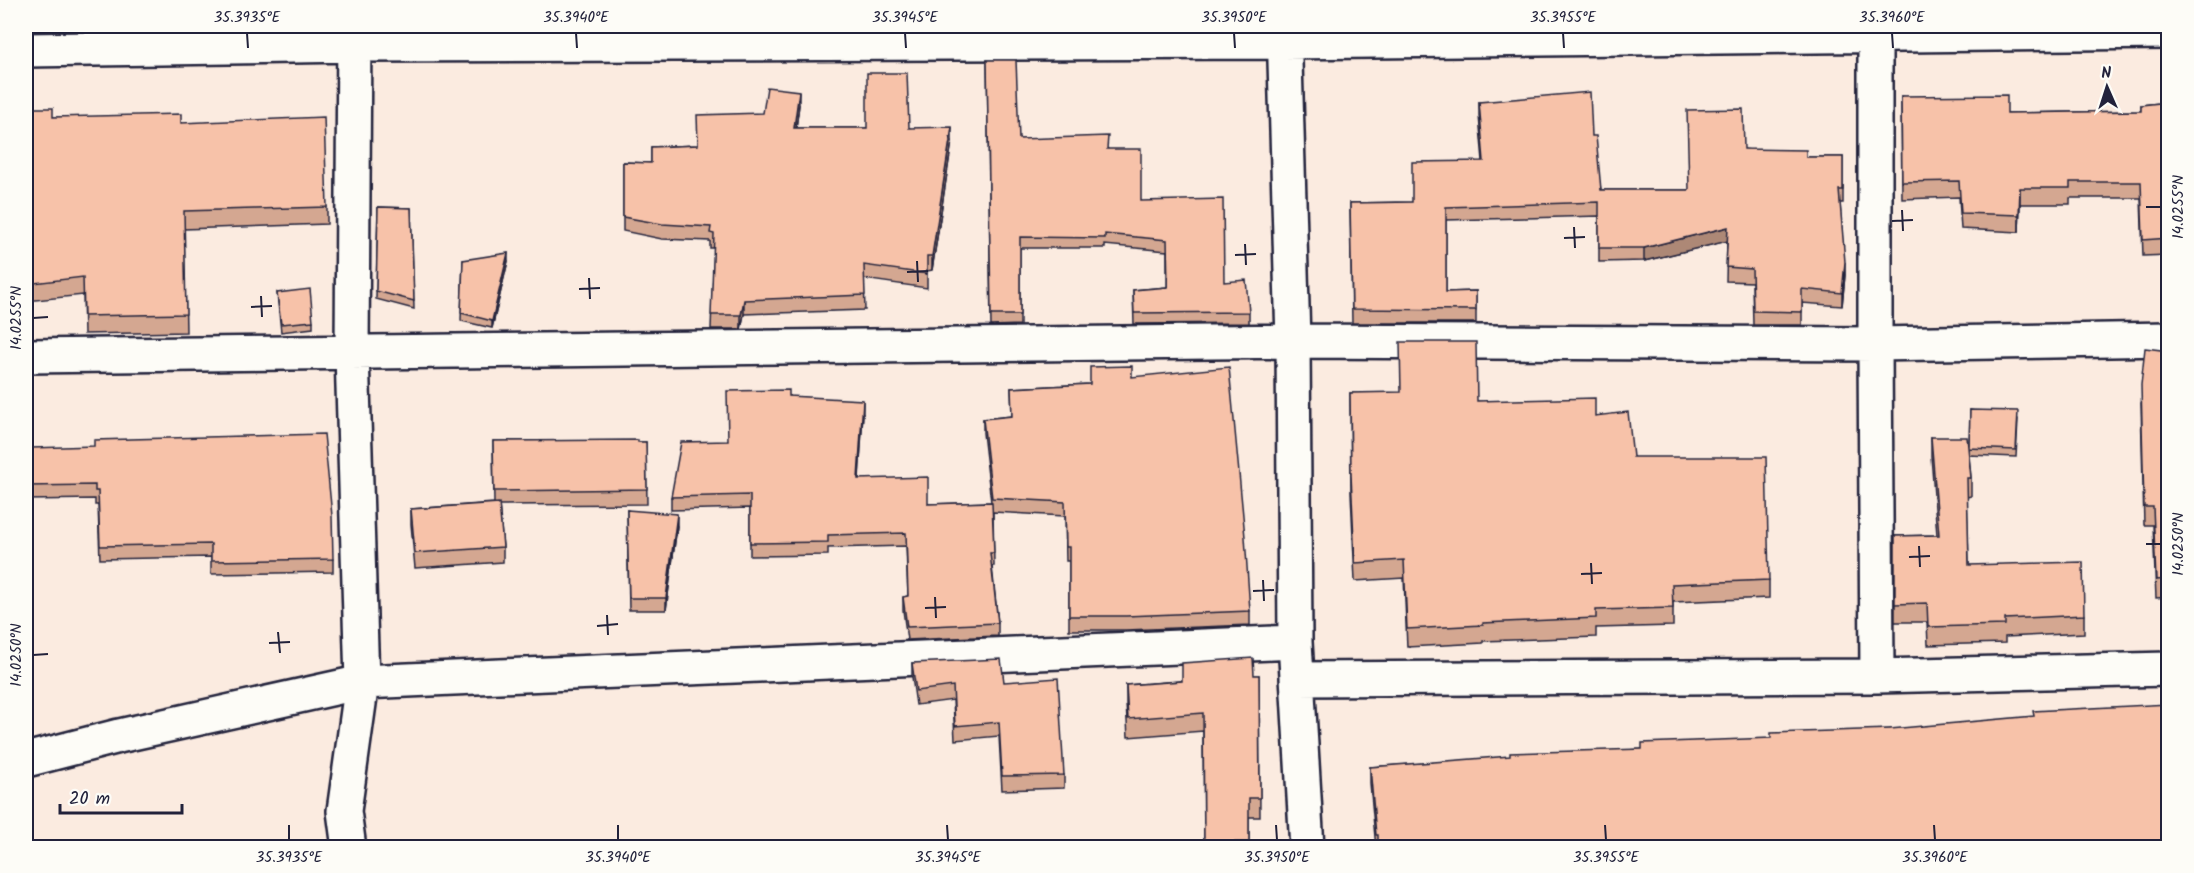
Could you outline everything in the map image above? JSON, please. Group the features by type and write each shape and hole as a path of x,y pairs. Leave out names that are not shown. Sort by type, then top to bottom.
{"street":[{"path":"1875,30 1877,676"},
{"path":"26,50 354,35 1284,34 1875,30 2169,32"},
{"path":"1284,34 1293,341 1295,642 1307,848"},
{"path":"349,848 344,811 362,682 352,353 354,35"},
{"path":"26,356 1293,341 1875,344 2169,339"},
{"path":"26,760 119,735 362,682 1295,642"},
{"path":"1297,679 1877,676 2169,669"}],"building":[{"path":"987,60 1016,60 1019,139 1108,136 1107,149 1141,149 1141,201 1223,199 1224,282 1246,280 1249,312 1134,313 1133,290 1168,287 1167,240 1105,234 1105,238 1020,237 1020,315 991,315"},
{"path":"867,73 907,73 909,128 952,127 932,256 927,256 927,274 864,265 865,295 744,300 741,315 711,315 714,234 710,233 711,227 662,224 623,217 623,162 651,163 651,147 698,145 697,115 763,113 767,87 799,91 794,128 867,128"},
{"path":"1590,92 1592,136 1596,136 1601,190 1689,190 1687,110 1743,109 1744,149 1806,150 1806,157 1843,157 1843,190 1839,190 1845,262 1842,293 1802,289 1802,312 1753,311 1752,269 1726,267 1728,227 1644,248 1599,248 1599,202 1446,207 1446,292 1476,291 1476,310 1352,309 1350,203 1412,202 1412,162 1484,161 1479,102"},
{"path":"2007,95 2007,113 2141,111 2141,105 2169,102 2169,238 2143,240 2141,182 2070,182 2070,188 2020,188 2019,215 1961,213 1959,181 1902,182 1901,96"},
{"path":"26,108 53,108 53,117 181,114 181,123 324,117 327,207 184,211 186,314 84,316 83,277 26,284"},
{"path":"378,207 411,208 414,301 376,291"},
{"path":"508,253 492,321 461,313 463,260"},
{"path":"310,289 313,321 281,324 277,293"},
{"path":"1400,342 1476,342 1477,401 1595,398 1595,416 1628,412 1633,457 1766,457 1769,580 1672,584 1673,608 1596,610 1596,618 1407,629 1404,560 1355,563 1351,475 1350,393 1401,392"},
{"path":"2145,348 2169,351 2169,579 2156,580 2153,507 2144,507 2141,385"},
{"path":"1132,366 1132,377 1229,367 1250,611 1069,616 1069,547 1066,547 1065,502 992,498 983,419 1012,416 1011,388 1090,384 1090,367"},
{"path":"789,390 789,396 863,400 858,479 928,477 928,504 992,502 994,553 990,553 998,623 907,627 903,597 908,596 906,533 828,535 828,542 750,543 750,495 671,497 681,442 728,441 727,391"},
{"path":"1970,410 2018,411 2016,450 1969,448"},
{"path":"324,434 332,516 333,559 211,561 211,544 100,546 98,491 95,491 95,485 26,486 26,439 32,439 32,448 94,446 94,440"},
{"path":"1931,437 1967,437 1971,478 1967,478 1969,565 2083,562 2084,615 2005,619 2005,625 1928,627 1927,603 1895,604 1895,536 1939,535"},
{"path":"638,440 638,442 646,442 647,489 494,491 493,441"},
{"path":"499,503 503,547 415,553 411,509"},
{"path":"627,510 677,514 666,598 629,598"},
{"path":"1253,658 1254,675 1259,675 1260,798 1249,798 1249,842 1204,843 1203,713 1128,719 1126,685 1182,681 1182,663"},
{"path":"1001,659 1004,682 1058,678 1064,775 1002,776 999,722 955,726 953,686 916,691 912,663"},
{"path":"2169,704 2169,848 1378,848 1370,767 1510,756 1510,753 1642,749 1642,743 1771,738 1771,733 1890,729 2034,716 2033,711"}]}
